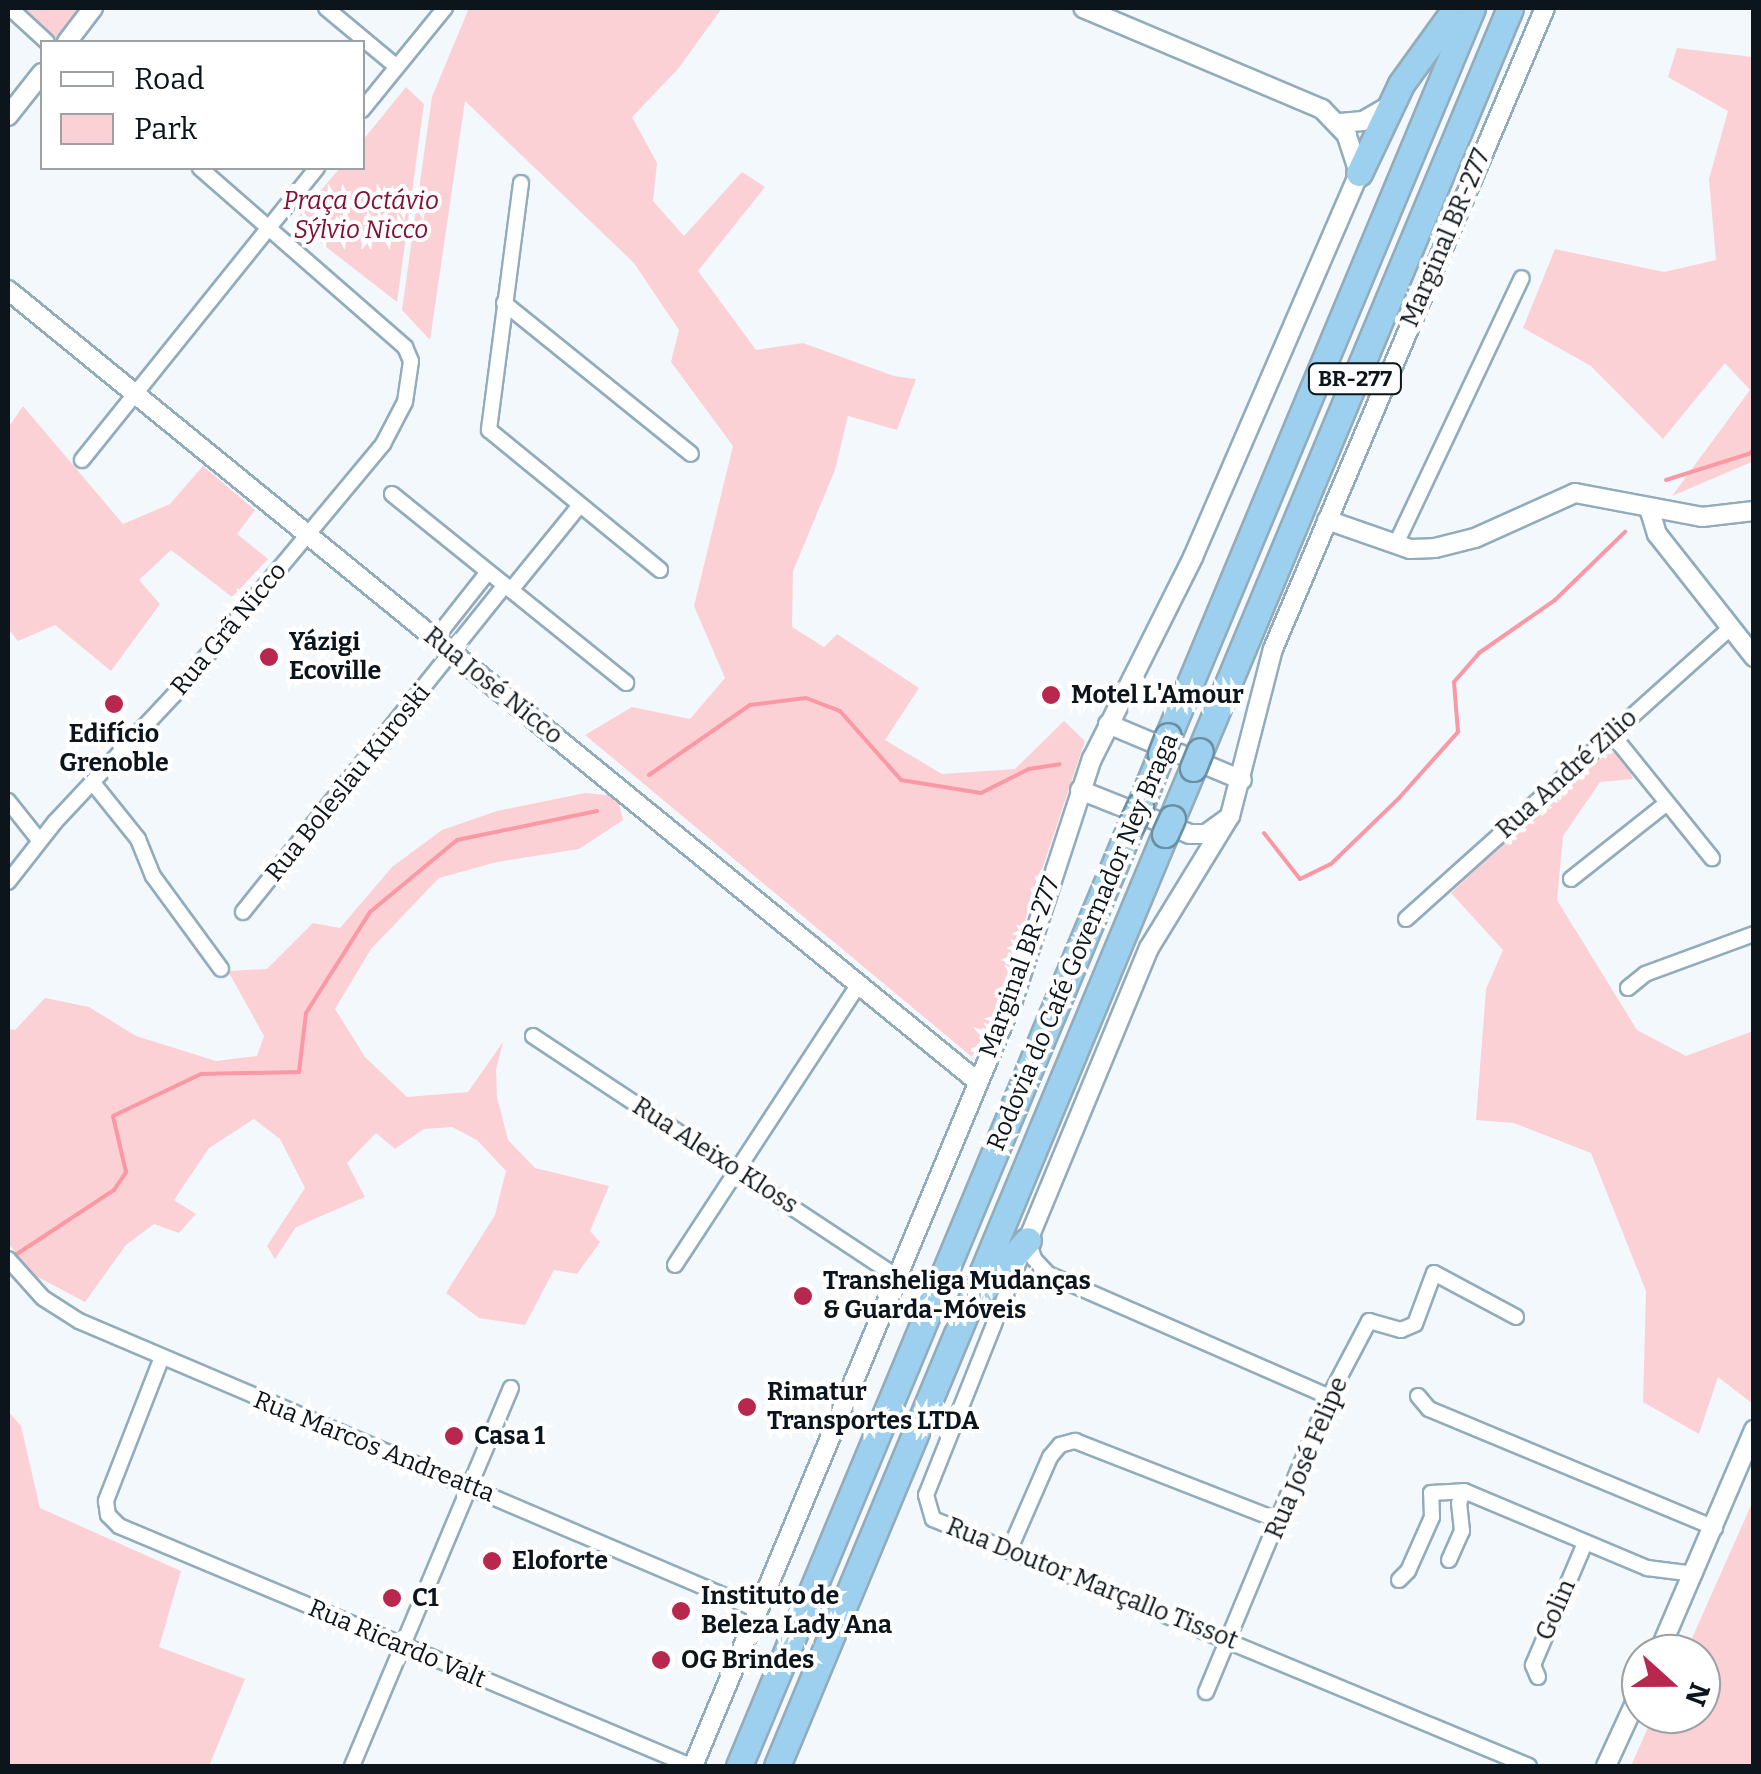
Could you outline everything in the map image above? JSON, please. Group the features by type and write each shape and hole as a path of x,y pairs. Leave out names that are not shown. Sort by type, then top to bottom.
{"highway":[{"path":"1359,173 1389,106 1456,8"},
{"name":"Rodovia do Café Governador Ney Braga","path":"740,1766 1472,8"},
{"name":"Rodovia do Café Governador Ney Braga","path":"778,1766 1510,8"},
{"path":"969,1305 1028,1240"}],"street":[{"path":"10,8 46,40"},
{"path":"69,40 93,8"},
{"path":"326,8 398,67"},
{"path":"365,106 445,8"},
{"path":"1084,8 1310,104 1340,123 1359,173"},
{"name":"Marginal BR-277","path":"1028,1240 1149,948 1230,816 1242,780 1264,677 1544,8"},
{"path":"8,116 40,76"},
{"path":"1340,123 1363,121 1389,106"},
{"path":"202,170 271,225"},
{"path":"82,460 315,170"},
{"name":"Marginal BR-277","path":"692,1766 1024,972 1080,790 1108,724 1193,557 1359,173"},
{"path":"522,183 487,424 493,434 660,570"},
{"name":"Rua Grã Nicco","path":"8,882 40,840 174,695 391,432 408,389 409,354 271,225"},
{"path":"1396,544 1522,278"},
{"name":"Rua José Nicco","path":"8,290 978,1082"},
{"path":"504,303 691,454"},
{"path":"1327,520 1396,544 1436,548 1475,538 1575,492 1702,517 1754,511"},
{"path":"392,494 626,683"},
{"name":"Rua Boleslau Kuroski","path":"243,912 580,505"},
{"path":"1649,508 1657,534 1754,658"},
{"path":"435,639 488,572"},
{"name":"Rua André Zilio","path":"1406,919 1729,629"},
{"path":"1108,724 1242,780"},
{"path":"1611,733 1712,858"},
{"path":"93,783 138,840 153,876 221,969"},
{"path":"1080,790 1190,834 1206,834 1230,816"},
{"path":"8,801 40,840"},
{"path":"1572,879 1667,802"},
{"path":"1628,988 1645,974 1754,934"},
{"path":"675,1265 859,984"},
{"name":"Rua Aleixo Kloss","path":"533,1036 897,1276"},
{"path":"1028,1240 1034,1259 1048,1274 1330,1397"},
{"name":"Rua Doutor Marçallo Tissot","path":"1028,1240 926,1494 933,1519 1528,1766"},
{"name":"Rua Marcos Andreatta","path":"11,1263 65,1314 758,1610"},
{"name":"Rua José Felipe","path":"1206,1692 1330,1397 1369,1322 1401,1330 1415,1324 1434,1273 1516,1316"},
{"name":"Rua Ricardo Valt","path":"162,1358 108,1493 108,1515 126,1530 692,1766"},
{"path":"352,1766 512,1388"},
{"path":"1418,1396 1429,1409 1715,1528"},
{"path":"1667,1634 1754,1430"},
{"path":"1010,1551 1050,1457 1060,1445 1075,1441 1280,1521"},
{"path":"1399,1580 1408,1571 1432,1516 1430,1493 1464,1491 1647,1568 1695,1574"},
{"path":"1450,1560 1462,1531 1459,1502 1464,1491"},
{"name":"Golin","path":"1538,1677 1534,1665 1584,1543"},
{"path":"1606,1766 1621,1733"}],"green space":[{"path":"23,8 78,8 57,39"},
{"path":"469,8 722,8 678,69 632,117 657,163 653,201 684,236 742,172 765,187 698,271 756,350 803,343 894,376 916,379 897,430 848,416 835,470 793,571 792,627 824,647 837,634 919,688 885,740 942,774 1015,769 1064,721 1085,741 995,1010 972,1057 585,735 632,707 690,719 725,678 694,606 733,446 671,362 679,330 634,263 465,101 430,340 402,310 432,97"},
{"path":"1677,48 1753,57 1754,461 1672,496 1750,390 1725,363 1663,439 1591,366 1523,328 1555,249 1664,272 1716,260 1709,179 1728,111 1668,77"},
{"name":"Praça Octávio Sýlvio Nicco","path":"406,87 424,104 397,302 294,222 338,170 365,170 365,138"},
{"path":"23,406 123,524 170,504 203,466 255,510 237,534 268,559 232,597 171,550 139,580 160,604 111,671 55,625 18,641 8,629 8,428"},
{"path":"1621,750 1633,779 1600,782 1563,836 1557,900 1637,1030 1686,1056 1753,1031 1753,1404 1718,1377 1699,1434 1643,1402 1646,1291 1591,1153 1514,1123 1476,1120 1486,989 1503,950 1451,893 1591,760"},
{"path":"585,793 617,796 623,820 579,849 497,862 439,878 371,949 335,1009 365,1057 407,1097 468,1092 503,1042 496,1070 497,1097 508,1140 535,1168 609,1186 590,1231 600,1242 577,1274 554,1270 525,1325 479,1318 446,1293 495,1215 506,1171 477,1140 452,1127 424,1129 395,1149 376,1133 347,1163 365,1197 296,1227 275,1259 267,1246 305,1188 280,1139 254,1119 209,1148 174,1200 196,1214 179,1233 154,1224 126,1245 85,1302 32,1274 8,1243 8,1029 15,1030 45,998 89,1007 136,1036 216,1061 257,1056 264,1036 228,971 267,969 313,923 340,928 392,867 442,830 497,811"},
{"path":"8,1411 21,1426 40,1508 181,1571 159,1647 245,1679 209,1766 8,1766"},
{"path":"1753,1501 1753,1766 1631,1766 1645,1734 1721,1734 1721,1634 1694,1634"}],"waterway":[{"path":"1666,480 1751,453 1754,448"},
{"path":"1264,833 1300,879 1331,864 1399,798 1458,732 1454,682 1479,653 1555,600 1625,532"},
{"path":"649,775 750,705 806,698 840,711 901,780 981,793 1029,769 1060,764"},
{"path":"14,1256 114,1190 126,1172 113,1116 201,1074 299,1072 306,1013 370,912 457,840 597,811"}],"place":[{"name":"Yázigi Ecoville","path":"269,657"},
{"name":"Motel L'Amour","path":"1051,695"},
{"name":"Edifício Grenoble","path":"114,704"},
{"name":"Transheliga Mudanças & Guarda-Móveis","path":"803,1296"},
{"name":"Rimatur Transportes LTDA","path":"747,1407"},
{"name":"Casa 1","path":"454,1436"},
{"name":"Eloforte","path":"492,1561"},
{"name":"C1","path":"392,1598"},
{"name":"Instituto de Beleza Lady Ana","path":"681,1611"},
{"name":"OG Brindes","path":"661,1660"}]}
